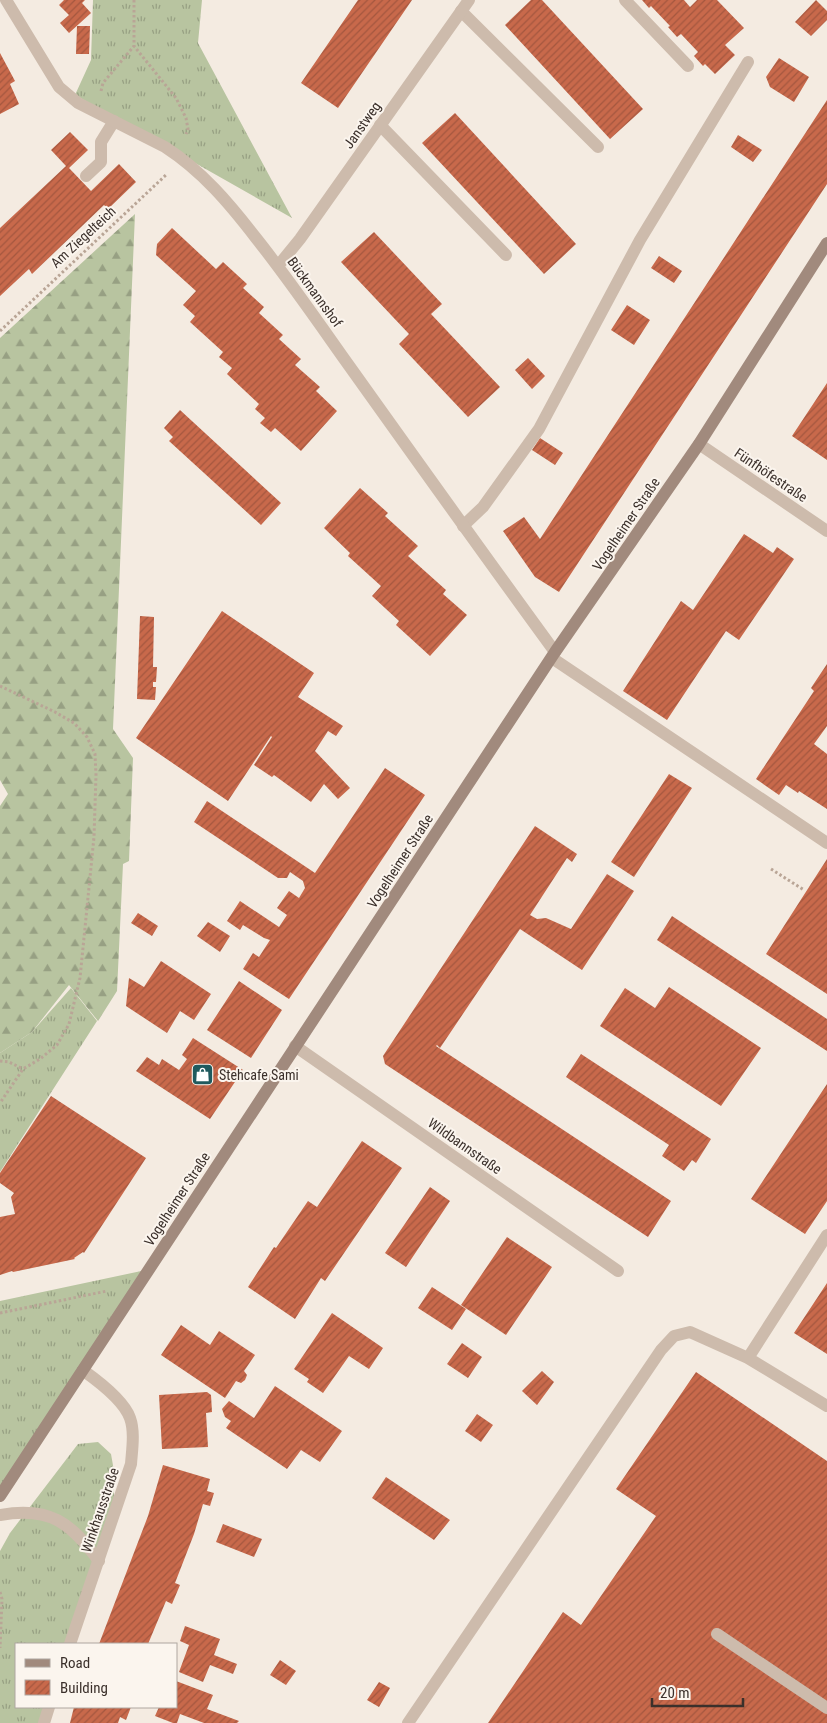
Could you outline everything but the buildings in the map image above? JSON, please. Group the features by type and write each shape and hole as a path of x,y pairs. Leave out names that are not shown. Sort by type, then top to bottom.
{"main road":[{"name":"Vogelheimer Straße","path":"0,1496 554,655 698,444 827,243"}],"street":[{"name":"Bückmannshof","path":"6,0 59,87 78,104 179,156 206,178 236,212 278,266 554,655 827,843"},
{"name":"Janstweg","path":"278,266 300,239 469,0"},
{"path":"625,0 688,66"},
{"path":"461,11 598,147"},
{"path":"463,526 483,508 539,429 640,240 748,62"},
{"path":"86,176 101,162 101,142 114,121"},
{"path":"380,125 506,255"},
{"name":"Fünfhöfestraße","path":"698,444 827,531"},
{"name":"Wildbannstraße","path":"295,1046 618,1271"},
{"path":"748,1358 827,1235"},
{"path":"408,1723 650,1366 674,1336 690,1332 748,1358 827,1406"},
{"name":"Winkhausstraße","path":"70,1643 131,1464 132,1435 130,1417 116,1398 84,1371"},
{"path":"0,1515 30,1513 53,1517 75,1531 99,1561"},
{"path":"717,1634 827,1708"},
{"path":"44,1723 48,1708"}],"path":[{"path":"96,113 103,82 134,46 134,0"},
{"name":"Am Ziegelteich","path":"0,331 164,177 179,156 188,129 186,118 176,98 134,46"},
{"path":"0,686 74,723 87,737 95,754 96,761 94,837 76,1002 69,1024 57,1045 40,1059 23,1069 0,1103"},
{"path":"771,869 804,890"},
{"path":"0,1061 9,1062 23,1069"},
{"path":"0,1312 139,1285"},
{"path":"0,1592 2,1599 0,1648"}],"green space":[{"path":"93,0 202,0 198,43 292,218 75,95 91,60"},
{"path":"135,214 113,729 133,758 129,861 123,864 117,991 98,1021 69,985 32,1032 0,1053 0,806 8,794 0,780 0,338"},
{"path":"71,988 97,1021 0,1172 0,1053 32,1032"},
{"path":"146,1270 0,1492 0,1301"},
{"path":"98,1442 111,1454 114,1471 114,1500 66,1643 15,1643 15,1708 47,1708 43,1723 0,1723 0,1551 10,1533 78,1444"}],"place":[{"name":"Stehcafe Sami","path":"203,1075"}]}
